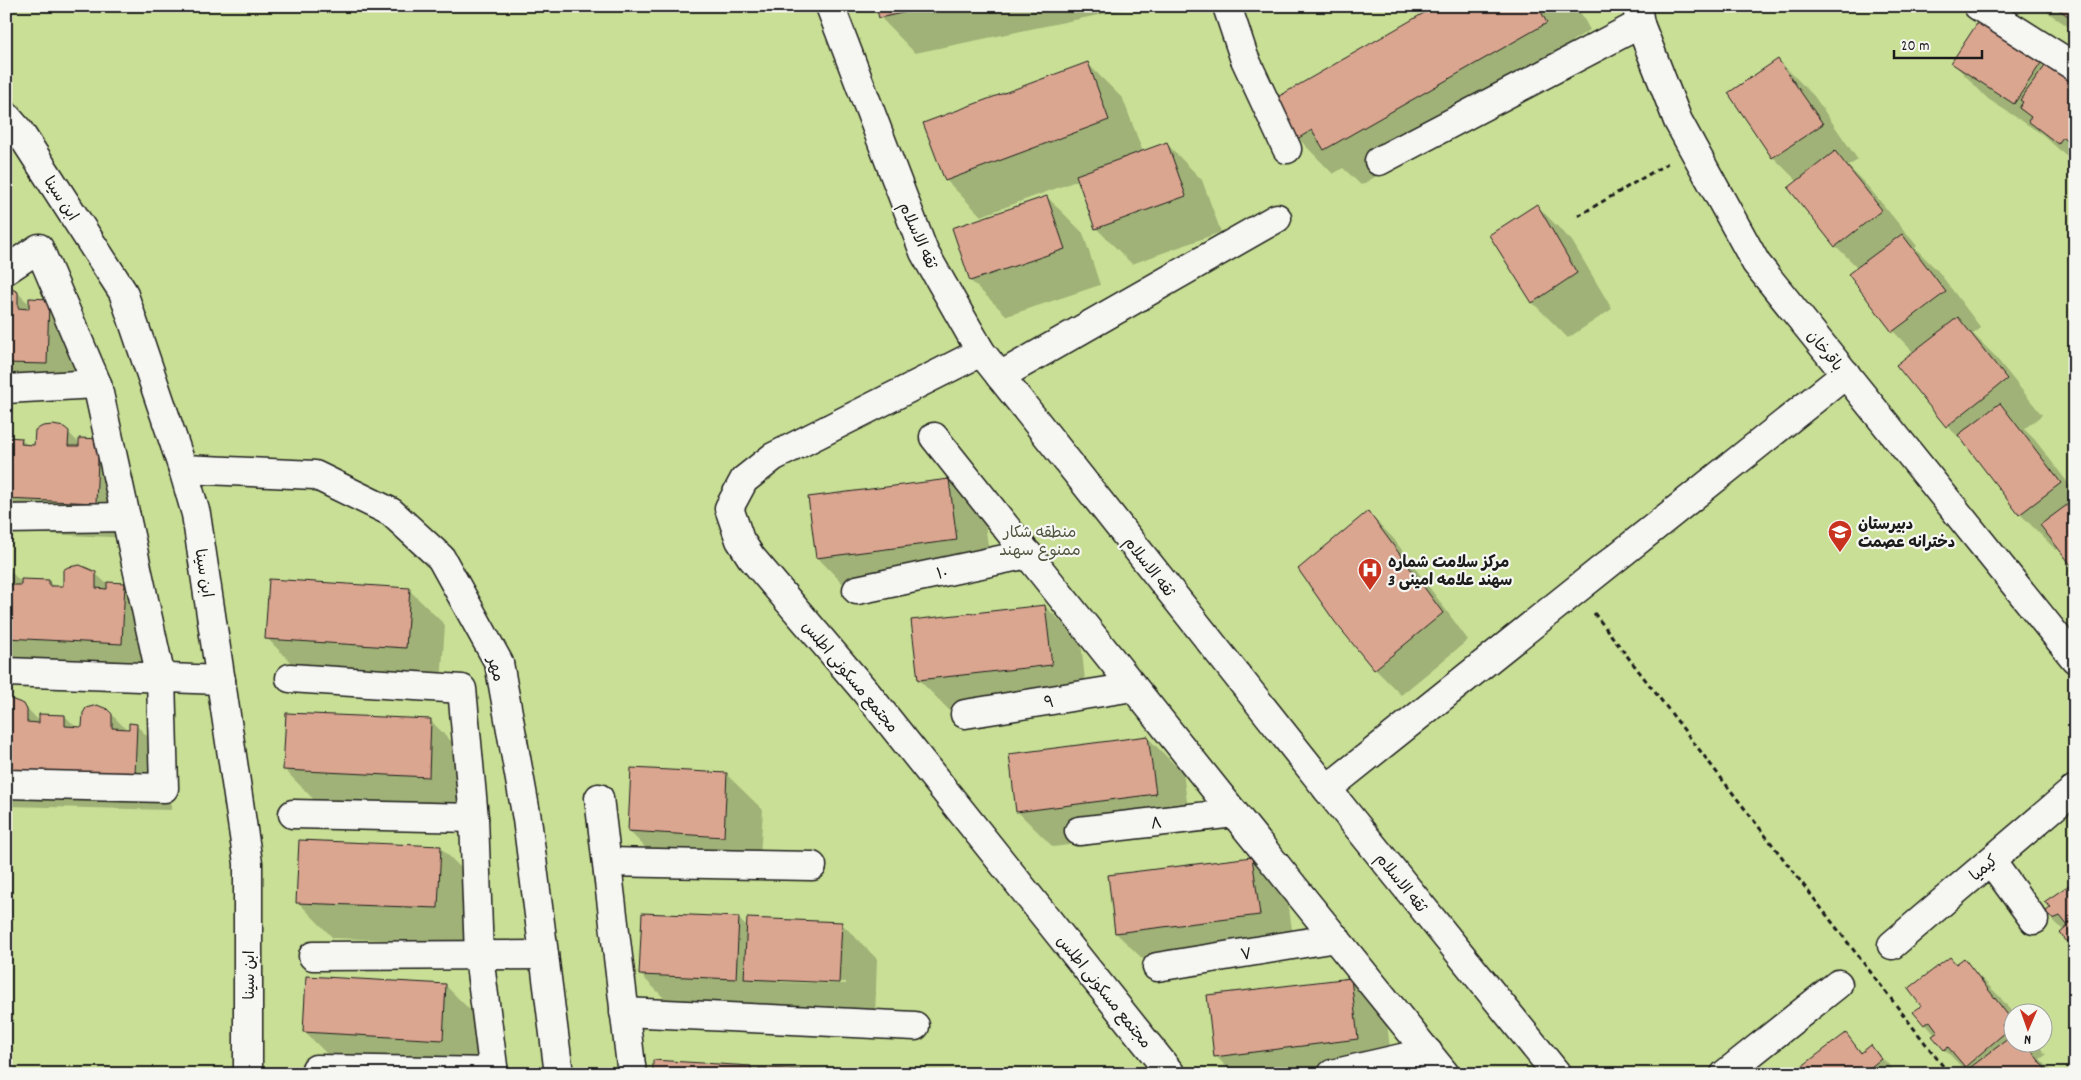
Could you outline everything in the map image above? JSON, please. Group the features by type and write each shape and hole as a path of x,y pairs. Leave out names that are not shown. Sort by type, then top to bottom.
{"street":[{"name":"ثقه الاسلام","path":"830,6 924,252 981,352 1327,789 1557,1074"},
{"path":"1227,6 1244,57 1287,149"},
{"path":"1978,6 2075,67"},
{"path":"1379,161 1638,15"},
{"name":"باقرخان","path":"1638,15 1678,121 1756,263 2075,659"},
{"name":"ابن سینا","path":"6,116 19,131 123,292 196,514 248,863 248,1074"},
{"path":"1000,376 1277,218"},
{"path":"6,270 40,248 97,384 161,678 164,788 6,784"},
{"name":"مجتمع مسکونی اطلس","path":"981,352 773,457 744,480 729,508 740,540 752,557 865,691 1172,1074"},
{"path":"1327,789 1846,374"},
{"path":"6,389 97,384"},
{"path":"934,437 1445,1074"},
{"name":"مهر","path":"182,469 315,475 390,512 442,558 499,663 528,819 559,1074"},
{"path":"6,519 126,517"},
{"name":"۱۰","path":"857,590 1028,554"},
{"path":"6,672 221,680"},
{"path":"290,678 462,689 474,818 479,956 493,1073 316,1070"},
{"name":"۹","path":"965,714 1133,687"},
{"name":"کیمیا","path":"1892,945 2075,789"},
{"path":"599,798 632,1074"},
{"name":"۸","path":"1079,831 1234,813"},
{"path":"293,814 474,818"},
{"path":"1991,861 2034,920"},
{"path":"607,862 812,866"},
{"name":"۷","path":"1156,967 1336,938"},
{"path":"313,956 544,955"},
{"path":"1725,1074 1838,984"},
{"path":"624,1012 915,1026"},
{"path":"1332,1074 1428,1052"}],"path":[{"path":"1578,216 1693,149"},
{"path":"1576,590 1949,1074"},
{"path":"1838,984 1860,959 1892,945"}],"green space":[{"name":"منطقه شکار ممنوع سهند","path":"6,6 2075,6 2075,1074 6,1074"}],"building":[{"path":"876,6 934,6 879,18"},
{"path":"1436,6 1538,6 1547,23 1324,150 1312,130 1297,139 1274,99"},
{"path":"2054,6 2075,6 2075,21"},
{"path":"1978,22 2041,63 2014,104 1951,63"},
{"path":"2051,58 2075,75 2074,146 2063,137 2058,144 2028,121 2031,117 2019,108 2023,102 2020,100"},
{"path":"1778,59 1823,124 1772,158 1728,93"},
{"path":"1088,62 1109,120 945,181 923,123"},
{"path":"1167,142 1186,196 1095,229 1076,175"},
{"path":"1835,151 1882,210 1835,247 1788,188"},
{"path":"1047,196 1065,249 970,281 952,228"},
{"path":"1537,204 1577,273 1532,303 1489,235"},
{"path":"1902,234 1946,292 1892,332 1848,274"},
{"path":"6,286 18,292 18,308 29,309 29,298 49,299 47,364 6,363"},
{"path":"1958,317 2007,379 1946,427 1896,365"},
{"path":"2000,403 2061,483 2019,515 1958,435"},
{"path":"43,426 64,427 69,431 68,446 79,446 79,438 99,439 96,503 6,499 6,437 22,438 21,444 34,445 35,430"},
{"path":"949,479 957,540 816,558 808,497"},
{"path":"2075,499 2075,570 2040,525"},
{"name":"مرکز سلامت شماره 3 سهند علامه امینی","path":"1368,511 1443,613 1374,670 1335,622 1298,569"},
{"path":"80,565 96,572 96,588 107,589 107,582 125,583 122,644 6,638 6,566 9,568 9,585 21,585 21,579 49,580 49,586 63,586 63,570"},
{"path":"269,579 410,588 406,648 265,639"},
{"path":"1045,605 1052,665 918,680 911,620"},
{"path":"11,699 24,704 27,710 27,722 39,723 39,714 65,715 65,726 82,727 83,713 86,708 97,705 107,709 112,714 112,728 129,729 129,723 137,724 135,775 6,772 6,701"},
{"path":"286,713 431,719 429,777 283,770"},
{"path":"1148,736 1156,794 1016,812 1009,754"},
{"path":"631,768 727,773 724,837 628,831"},
{"path":"299,840 441,846 438,908 296,903"},
{"path":"1252,857 1260,915 1115,933 1108,875"},
{"path":"2075,881 2075,936 2067,942 2060,933 2068,926 2060,916 2053,919 2044,913 2051,907 2044,902"},
{"path":"642,913 739,917 736,979 639,975"},
{"path":"747,918 842,922 839,983 744,979"},
{"path":"1950,957 1956,964 1964,958 2004,1010 2004,1024 2002,1025 2004,1034 1965,1067 1948,1047 1944,1050 1932,1036 1938,1032 1930,1021 1924,1025 1913,1012 1921,1006 1908,989"},
{"path":"306,976 446,984 443,1040 303,1032"},
{"path":"1351,978 1358,1039 1214,1057 1207,995"},
{"path":"1846,1033 1861,1053 1871,1045 1881,1059 1871,1067 1876,1074 1807,1074 1801,1067"},
{"path":"2004,1042 2004,1052 2032,1052 2049,1074 1969,1074 1967,1070"},
{"path":"653,1060 751,1066 751,1074 653,1074"},
{"path":"759,1068 857,1071 857,1074 758,1074"},
{"path":"874,1069 967,1072 967,1074 874,1074"}],"place":[{"name":"دبیرستان دخترانه عصمت","path":"1840,553"},
{"name":"مرکز سلامت شماره 3 سهند علامه امینی","path":"1370,591"}]}
